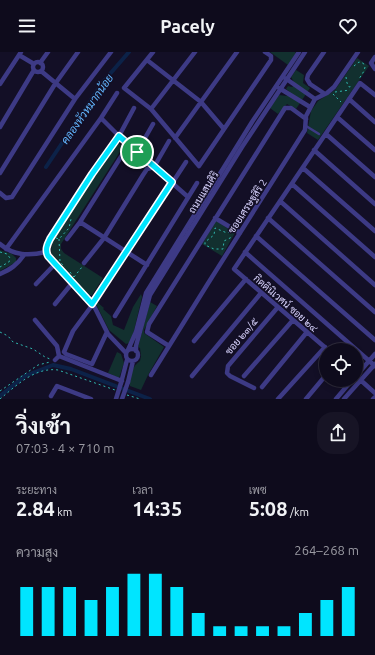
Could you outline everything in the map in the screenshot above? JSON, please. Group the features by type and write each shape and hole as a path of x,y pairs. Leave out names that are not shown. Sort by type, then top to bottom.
{"street":[{"path":"34,64 37,62 40,63 48,52"},
{"path":"0,173 78,52"},
{"path":"0,192 6,198 12,197 75,99 110,52"},
{"path":"153,52 124,88 151,109 198,166 272,58 265,52"},
{"path":"151,109 196,52"},
{"path":"175,138 237,52"},
{"path":"324,52 307,79 310,84 325,94"},
{"name":"ซอยเศรษฐสิริ 2","path":"151,375 300,139 305,130 306,116 310,107 315,100 334,87 358,52"},
{"path":"0,84 20,53 34,64"},
{"name":"ถนนแสนศิริ","path":"136,351 146,293 155,282 278,87 302,53"},
{"path":"375,57 371,63 375,69"},
{"path":"147,60 201,102 224,129"},
{"path":"40,63 43,67 41,71"},
{"path":"0,127 34,70 34,64"},
{"path":"34,70 38,72 41,71 75,99"},
{"path":"284,78 315,100"},
{"path":"363,378 375,365 245,252 360,83 375,95"},
{"path":"278,87 310,107"},
{"path":"6,249 101,118 117,93"},
{"path":"349,99 375,122"},
{"path":"116,399 127,360 127,352 107,332 92,304 73,280 55,264 46,252 52,235 119,136 134,108"},
{"path":"169,346 150,335 147,332 147,329 285,108 291,108 306,119"},
{"path":"337,117 375,150"},
{"path":"101,118 119,136 188,197"},
{"path":"137,152 153,124"},
{"path":"326,134 375,177"},
{"path":"84,263 104,238 147,169 154,166 169,141"},
{"path":"67,239 80,222 129,144"},
{"path":"314,150 375,204"},
{"path":"107,332 92,364 64,352 73,332 186,162"},
{"path":"303,168 375,231"},
{"path":"115,316 197,183"},
{"path":"292,184 375,257"},
{"path":"280,201 375,285"},
{"path":"215,218 240,233"},
{"path":"268,218 375,312"},
{"path":"80,222 147,265"},
{"path":"256,236 375,340"},
{"path":"0,244 6,249 24,255 33,255 46,252"},
{"name":"กิตตินิเวศน์ ซอย ๒๔","path":"245,252 234,269 319,343"},
{"path":"0,274 12,269 24,255"},
{"path":"36,284 55,264"},
{"path":"194,341 246,279"},
{"path":"55,304 73,280"},
{"path":"192,376 261,293"},
{"name":"ซอย ๒๓/๕","path":"254,388 230,376 227,373 228,366 278,307"},
{"name":"ถนนแสนศิริ","path":"127,352 142,316"},
{"path":"35,320 58,346 59,356"},
{"path":"244,376 293,320"},
{"path":"262,387 307,332"},
{"path":"122,399 133,361 137,358 138,354 132,349 127,352"},
{"path":"363,368 375,354"},
{"path":"55,360 59,356"},
{"path":"59,356 121,382"},
{"path":"278,399 319,356"},
{"path":"127,360 133,361"},
{"path":"363,382 375,393"},
{"path":"306,399 319,383"},
{"path":"51,396 57,386 91,399"},
{"path":"336,399 346,387"},
{"path":"344,399 355,387"}],"lane":[{"path":"306,126 319,134"}],"path":[{"path":"341,102 333,95 333,93 337,91 350,90 364,71 365,67 362,63 359,62 352,67 347,68 347,84 349,87 352,86"},
{"path":"80,222 71,219 69,228 59,239 60,262 73,280 84,263"},
{"path":"235,230 232,233 227,233 215,228 214,234 205,245 214,249 223,249 224,241 232,237 237,238"},
{"path":"52,235 59,239"},
{"path":"0,252 7,254 10,258 9,262 0,267"},
{"path":"0,332 8,336 14,342 33,349 45,357 55,360"},
{"path":"0,392 38,365 55,360"},
{"path":"0,399 23,380 41,371 51,369 58,370 121,392"},
{"path":"128,395 140,399"}],"green space":[{"path":"270,52 295,52 296,53 288,65"},
{"path":"357,58 369,66 318,140 307,133 311,111 318,101 335,90"},
{"path":"296,70 304,75 303,83 310,88 296,109 287,104 278,114 270,108 279,95 287,96 290,92 286,89 288,86 292,87 295,84 291,77"},
{"path":"115,141 123,147 61,244 61,249 64,253 103,278 92,295 88,295 55,260 51,253 52,239"},
{"path":"216,221 235,233 222,256 202,244"},
{"path":"0,250 12,254 16,258 16,262 0,271"},
{"path":"141,294 142,297 132,339 126,344 109,330 96,304 97,302 111,316 113,325 124,330 133,307"},
{"path":"150,302 157,306 144,330 144,333 164,347 141,390 130,386 130,379 133,369 140,361 140,348 138,347"},
{"path":"117,352 121,354 124,363 119,378 108,373"}],"waterway":[{"name":"คลองหัวหมากน้อย","path":"46,167 103,82 129,52"},
{"path":"0,396 25,376 53,365 71,369 150,399"}],"route":[{"path":"119,136 137,152 172,182 92,304 48,256 46,252 47,246 92,174 119,136"}]}
